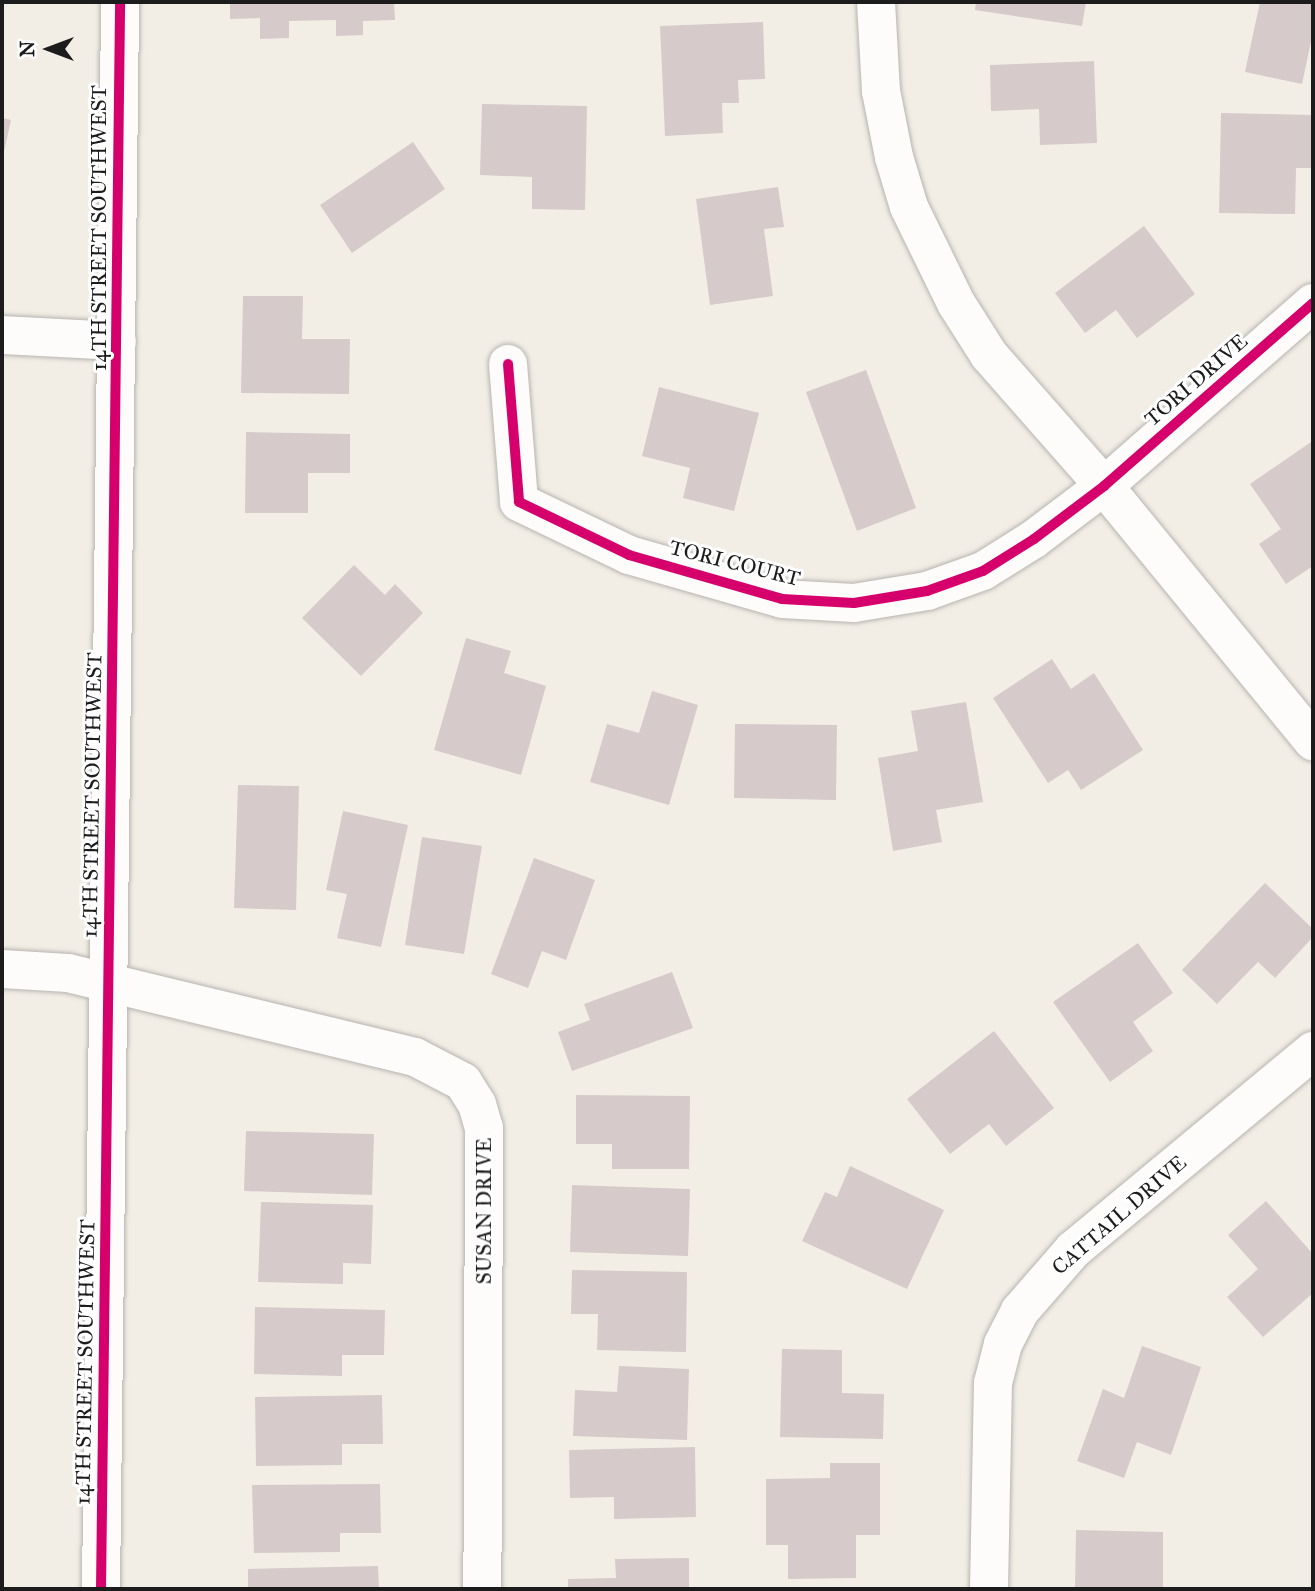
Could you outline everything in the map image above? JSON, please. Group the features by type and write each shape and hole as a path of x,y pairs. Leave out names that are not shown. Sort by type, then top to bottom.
{"street":[{"name":"14TH STREET SOUTHWEST","path":"101,1589 120,2"},
{"path":"876,2 881,91 894,157 933,261 989,355 1104,486 1313,741"},
{"name":"TORI DRIVE","path":"1104,486 1313,303"},
{"path":"2,335 117,341"},
{"name":"TORI COURT","path":"508,364 519,502 629,555 782,599 854,603 927,591 983,571 1034,540 1104,486"},
{"name":"SUSAN DRIVE","path":"2,969 68,973 415,1057 463,1082 477,1104 484,1128 482,1589"},
{"name":"CATTAIL DRIVE","path":"989,1589 993,1383 1003,1345 1020,1311 1073,1250 1313,1051"}],"building":[{"path":"230,2 394,2 395,20 363,21 363,35 336,36 336,20 289,21 289,38 260,39 260,18 230,19"},
{"path":"976,2 1086,2 1082,26 975,10"},
{"path":"1260,2 1313,2 1313,32 1302,84 1245,72"},
{"path":"763,22 765,79 738,80 739,103 722,103 723,133 665,136 660,26"},
{"path":"1094,61 1097,143 1040,145 1039,109 991,111 990,65"},
{"path":"482,104 587,106 585,210 532,209 532,177 480,175"},
{"path":"1221,113 1313,115 1313,168 1296,168 1295,214 1219,213"},
{"path":"2,118 11,120 3,156 2,156"},
{"path":"413,142 445,189 352,253 320,205"},
{"path":"778,187 784,227 764,229 773,296 710,305 696,199"},
{"path":"1144,226 1195,294 1137,338 1116,310 1085,333 1055,293"},
{"path":"243,296 303,296 302,339 350,339 349,394 241,393"},
{"path":"866,370 916,508 857,531 806,392"},
{"path":"659,387 759,413 734,511 683,498 690,468 642,456"},
{"path":"246,432 350,434 350,473 308,473 308,513 245,513"},
{"path":"1311,442 1313,566 1286,584 1259,544 1281,529 1250,484"},
{"path":"354,565 385,595 395,584 423,613 361,676 302,618"},
{"path":"466,638 511,651 504,673 546,686 521,775 434,750"},
{"path":"1052,659 1071,689 1094,673 1143,750 1081,790 1068,770 1048,783 993,698"},
{"path":"652,691 698,705 669,805 590,782 607,724 639,733"},
{"path":"966,702 983,802 936,810 942,842 893,851 878,758 918,751 911,711"},
{"path":"735,724 837,725 836,800 734,798"},
{"path":"238,785 299,786 296,910 234,908"},
{"path":"343,811 408,825 381,947 337,938 347,894 326,890"},
{"path":"422,837 482,846 464,954 405,945"},
{"path":"534,858 595,880 566,960 542,951 528,988 491,974"},
{"path":"1265,883 1313,929 1313,937 1275,978 1258,962 1217,1004 1182,970"},
{"path":"1138,943 1173,993 1133,1022 1153,1051 1110,1082 1053,1002"},
{"path":"672,972 693,1028 572,1071 558,1032 590,1020 584,1004"},
{"path":"994,1031 1054,1108 1006,1146 989,1124 950,1154 907,1099"},
{"path":"576,1095 690,1096 689,1169 612,1169 612,1144 576,1144"},
{"path":"246,1131 374,1134 372,1195 244,1191"},
{"path":"850,1166 944,1210 907,1289 802,1241 825,1192 837,1197"},
{"path":"572,1185 690,1189 688,1256 570,1252"},
{"path":"1266,1201 1313,1254 1313,1293 1263,1337 1227,1297 1258,1269 1228,1235"},
{"path":"261,1202 373,1205 371,1264 343,1263 343,1284 258,1282"},
{"path":"572,1270 687,1272 686,1352 597,1350 598,1314 571,1314"},
{"path":"255,1307 385,1310 384,1355 342,1355 342,1376 254,1374"},
{"path":"1142,1346 1201,1367 1171,1455 1137,1442 1124,1478 1077,1461 1103,1389 1124,1398"},
{"path":"782,1349 842,1350 842,1393 884,1394 883,1439 780,1437"},
{"path":"619,1366 689,1369 687,1440 573,1436 575,1390 617,1392"},
{"path":"382,1395 383,1444 342,1444 342,1465 256,1466 255,1397"},
{"path":"695,1447 696,1517 614,1519 614,1497 570,1498 569,1450"},
{"path":"830,1463 880,1463 880,1535 856,1535 856,1578 788,1579 788,1545 766,1545 766,1479 830,1478"},
{"path":"380,1484 381,1533 340,1533 340,1552 254,1553 252,1485"},
{"path":"1076,1530 1163,1532 1163,1589 1075,1589"},
{"path":"689,1558 689,1589 568,1589 568,1579 616,1578 615,1559"},
{"path":"378,1566 379,1589 248,1589 248,1569"}],"cycle path":[{"path":"101,1589 120,2"},
{"path":"508,364 519,502 629,555 782,599 854,603 927,591 983,571 1034,539 1104,486 1313,303"}]}
